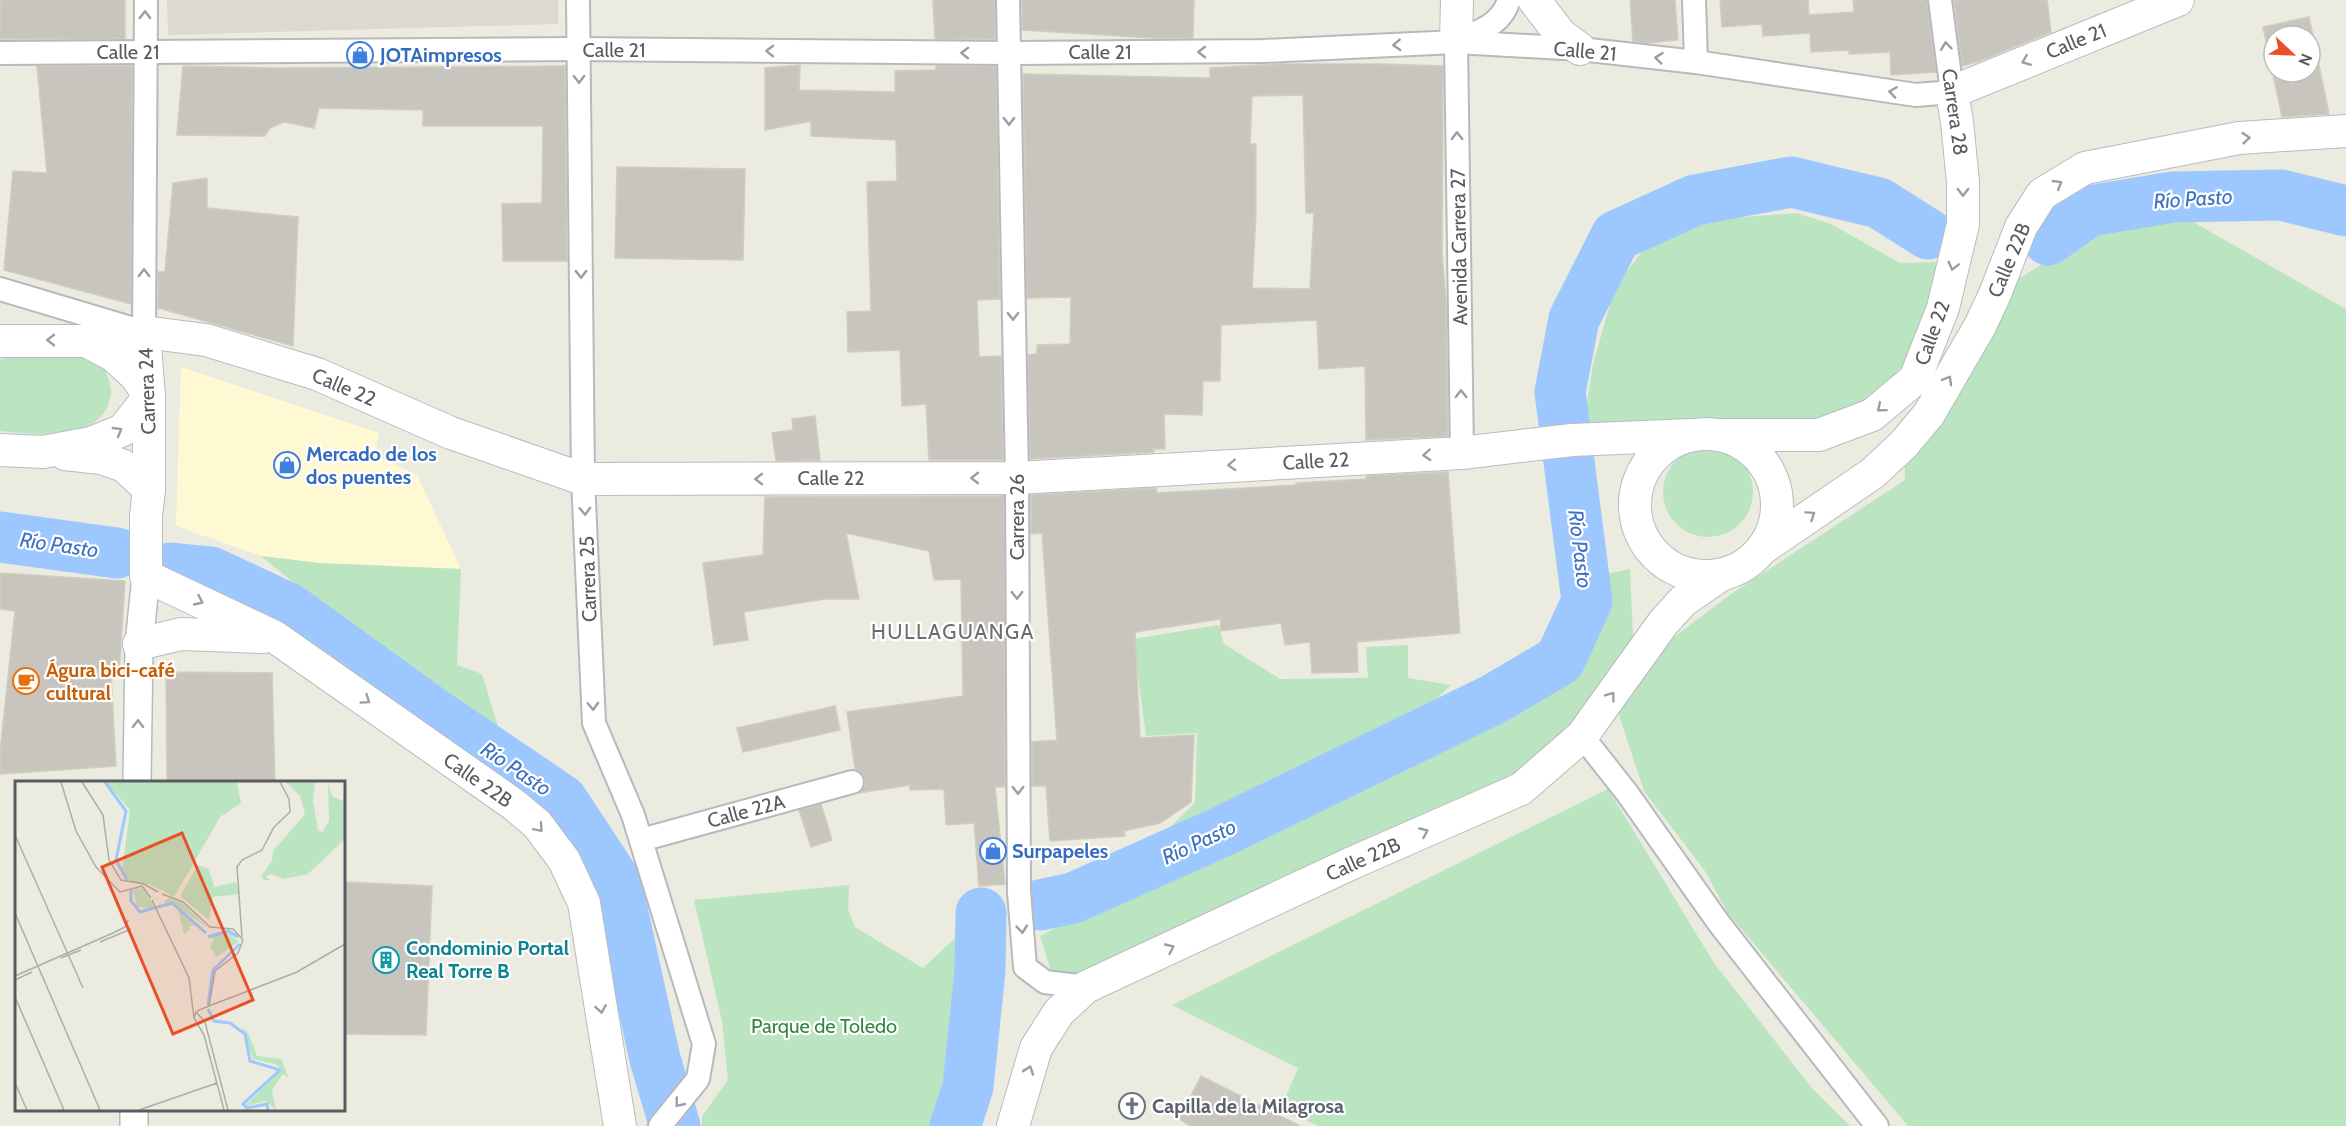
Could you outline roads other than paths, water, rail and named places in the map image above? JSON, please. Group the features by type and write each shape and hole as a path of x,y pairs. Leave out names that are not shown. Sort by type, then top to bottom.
{"main road":[{"name":"Avenida Carrera 27","path":"1456,42 1457,0"},
{"path":"1534,0 1562,35 1580,49"},
{"name":"Calle 21","path":"1952,92 2163,3"},
{"name":"Carrera 28","path":"1952,92 1963,182 1963,224"},
{"name":"Calle 22B","path":"1763,548 1873,473 1904,444 1929,414 1980,326 2021,227 2042,194 2085,168 2239,138 2346,131"},
{"name":"Calle 22","path":"1723,435 1819,435 1872,415 1915,380 1943,308 1963,224"},
{"path":"0,341 86,340 144,332"},
{"name":"Calle 22","path":"144,332 206,340 317,374 451,433 583,479 1017,478 1462,453 1596,440 1691,435"},
{"name":"Carrera 24","path":"144,332 149,396 146,572"},
{"path":"43,452 91,443 123,430 149,396 137,377 113,355 86,340"},
{"path":"1691,435 1723,435 1748,447 1768,468 1777,494 1776,523 1763,548 1742,567 1719,576 1694,576 1671,568 1652,552 1639,532 1634,507 1638,483 1650,460 1668,444 1691,435"},
{"path":"0,450 101,458 124,466 147,502"},
{"name":"Calle 22B","path":"146,572 275,637 513,804 537,824 564,860 584,903 620,1126"},
{"name":"Calle 22B","path":"1016,1122 1025,1080 1036,1048 1059,1012 1086,987 1340,869 1521,789 1582,736 1663,623 1683,601 1719,576"},
{"path":"139,644 181,634 275,637"}],"street":[{"name":"Carrera 24","path":"144,332 146,0"},
{"name":"Carrera 25","path":"578,0 583,479 594,723 633,815 704,1044 698,1079 660,1126"},
{"name":"Carrera 26","path":"1008,0 1017,478 1019,892 1025,967 1045,982 1086,987"},
{"path":"1456,42 1491,26 1499,18 1509,0"},
{"path":"1694,0 1696,62"},
{"name":"Carrera 28","path":"1940,0 1952,92"},
{"name":"Calle 21","path":"0,53 579,49 1008,53 1263,51 1456,42 1580,49 1696,62 1916,95 1952,92"},
{"name":"Avenida Carrera 27","path":"1456,42 1462,453"},
{"name":"Calle 22","path":"0,289 144,332"},
{"name":"Carrera 24","path":"138,781 139,644 146,572"},
{"path":"1582,736 1627,793 1718,922 1877,1126"},
{"name":"Calle 22A","path":"641,840 852,782"}],"waterway":[{"name":"Río Pasto","path":"1040,905 1073,898 1221,832 1494,699 1560,660 1587,601 1560,392 1574,319 1616,236 1695,200 1791,182 1879,203 1928,234"},
{"name":"Río Pasto","path":"2048,240 2089,211 2173,197 2281,195 2346,211"},
{"name":"Río Pasto","path":"0,537 117,553"},
{"name":"Río Pasto","path":"171,568 211,572 288,608 432,712 562,800 616,882 655,1059 675,1126"},
{"name":"Río Pasto","path":"955,1126 968,1087 980,971 981,913"}],"place":[{"name":"JOTAimpresos","path":"360,55"},
{"name":"Mercado de los dos puentes","path":"287,465"},
{"name":"Águra bici-café cultural","path":"26,681"},
{"name":"Surpapeles","path":"993,851"},
{"name":"Condominio Portal Real Torre B","path":"386,960"},
{"name":"Capilla de la Milagrosa","path":"1132,1106"}],"district":[{"name":"HULLAGUANGA","path":"953,632"}],"park label":[{"name":"Parque de Toledo","path":"824,1026"}]}
